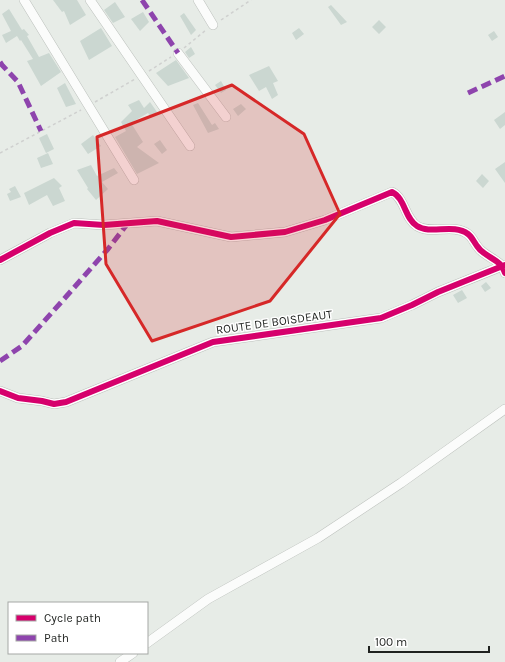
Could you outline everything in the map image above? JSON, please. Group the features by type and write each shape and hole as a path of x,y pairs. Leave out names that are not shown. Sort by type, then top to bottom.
{"street":[{"path":"24,0 134,180"},
{"path":"90,0 190,146"},
{"path":"198,0 213,25"},
{"path":"179,52 226,117"},
{"path":"0,260 50,233 74,223 104,225 157,221 231,237 285,232 325,220 392,192 397,194 411,221 419,228 427,230 450,229 468,234 482,252 504,268"},
{"name":"ROUTE DE BOISDEAUT","path":"0,391 18,398 54,404 66,402 213,342 381,318 412,306 438,292 504,268"},
{"path":"148,642 208,599 318,538 401,483 505,409"},
{"path":"120,662 132,654"}],"path":[{"path":"144,74 171,58 213,25 251,0"},
{"path":"90,105 137,78"},
{"path":"0,153 83,109"}],"highlighted area":[{"path":"232,85 304,134 340,214 270,301 152,341 106,264 97,137"}],"building":[{"path":"53,0 77,0 86,15 70,25 64,11 62,12"},
{"path":"115,2 125,17 113,23 104,10"},
{"path":"331,5 347,22 341,25 328,7"},
{"path":"9,9 22,30 24,29 29,35 27,36 39,57 49,53 61,72 41,86 27,61 33,59 21,40 20,41 17,36 6,43 2,35 11,31 2,14"},
{"path":"143,12 149,22 140,31 131,19"},
{"path":"184,13 196,30 191,35 180,16"},
{"path":"379,20 386,27 379,34 372,27"},
{"path":"101,28 112,46 89,60 80,41"},
{"path":"299,28 304,34 296,40 292,33"},
{"path":"494,31 498,37 492,41 488,35"},
{"path":"191,47 195,54 189,58 185,52"},
{"path":"176,60 189,78 168,86 156,73"},
{"path":"269,66 278,81 273,83 278,95 272,99 266,87 259,91 249,75"},
{"path":"221,81 226,90 221,93 215,85"},
{"path":"65,83 76,104 66,107 57,88"},
{"path":"139,100 144,108 150,102 157,112 151,117 148,113 131,123 143,142 137,147 159,163 137,174 115,137 126,131 121,122 132,111 128,105"},
{"path":"198,103 212,125 215,123 219,129 208,133 193,105"},
{"path":"241,104 246,109 238,116 233,109"},
{"path":"505,112 505,125 500,129 494,120"},
{"path":"47,134 54,149 46,153 39,138"},
{"path":"93,135 101,146 88,154 81,144"},
{"path":"160,140 167,150 162,154 154,144"},
{"path":"48,153 53,164 41,168 37,158"},
{"path":"505,162 505,183 495,169"},
{"path":"91,165 97,176 114,168 118,173 102,182 108,189 96,200 87,189 88,188 77,170"},
{"path":"482,174 489,181 483,188 476,181"},
{"path":"54,178 62,186 59,188 65,201 53,206 47,195 29,205 24,193"},
{"path":"15,186 21,197 10,201 7,194 11,192 9,189"},
{"path":"486,282 491,288 485,292 481,286"},
{"path":"462,290 467,298 458,303 453,295"}],"marked path":[{"path":"142,0 178,53"},
{"path":"0,62 18,82 41,131"},
{"path":"468,93 505,76"},
{"path":"0,361 22,346 108,249 128,223"}],"cycle path":[{"path":"0,260 50,233 74,223 104,225 157,221 231,237 285,232 325,220 392,192 400,199 410,219 417,226 429,230 456,229 468,234 481,251 501,265 505,273"},
{"path":"0,391 18,398 54,404 66,402 213,342 381,318 438,292 505,265"}]}
